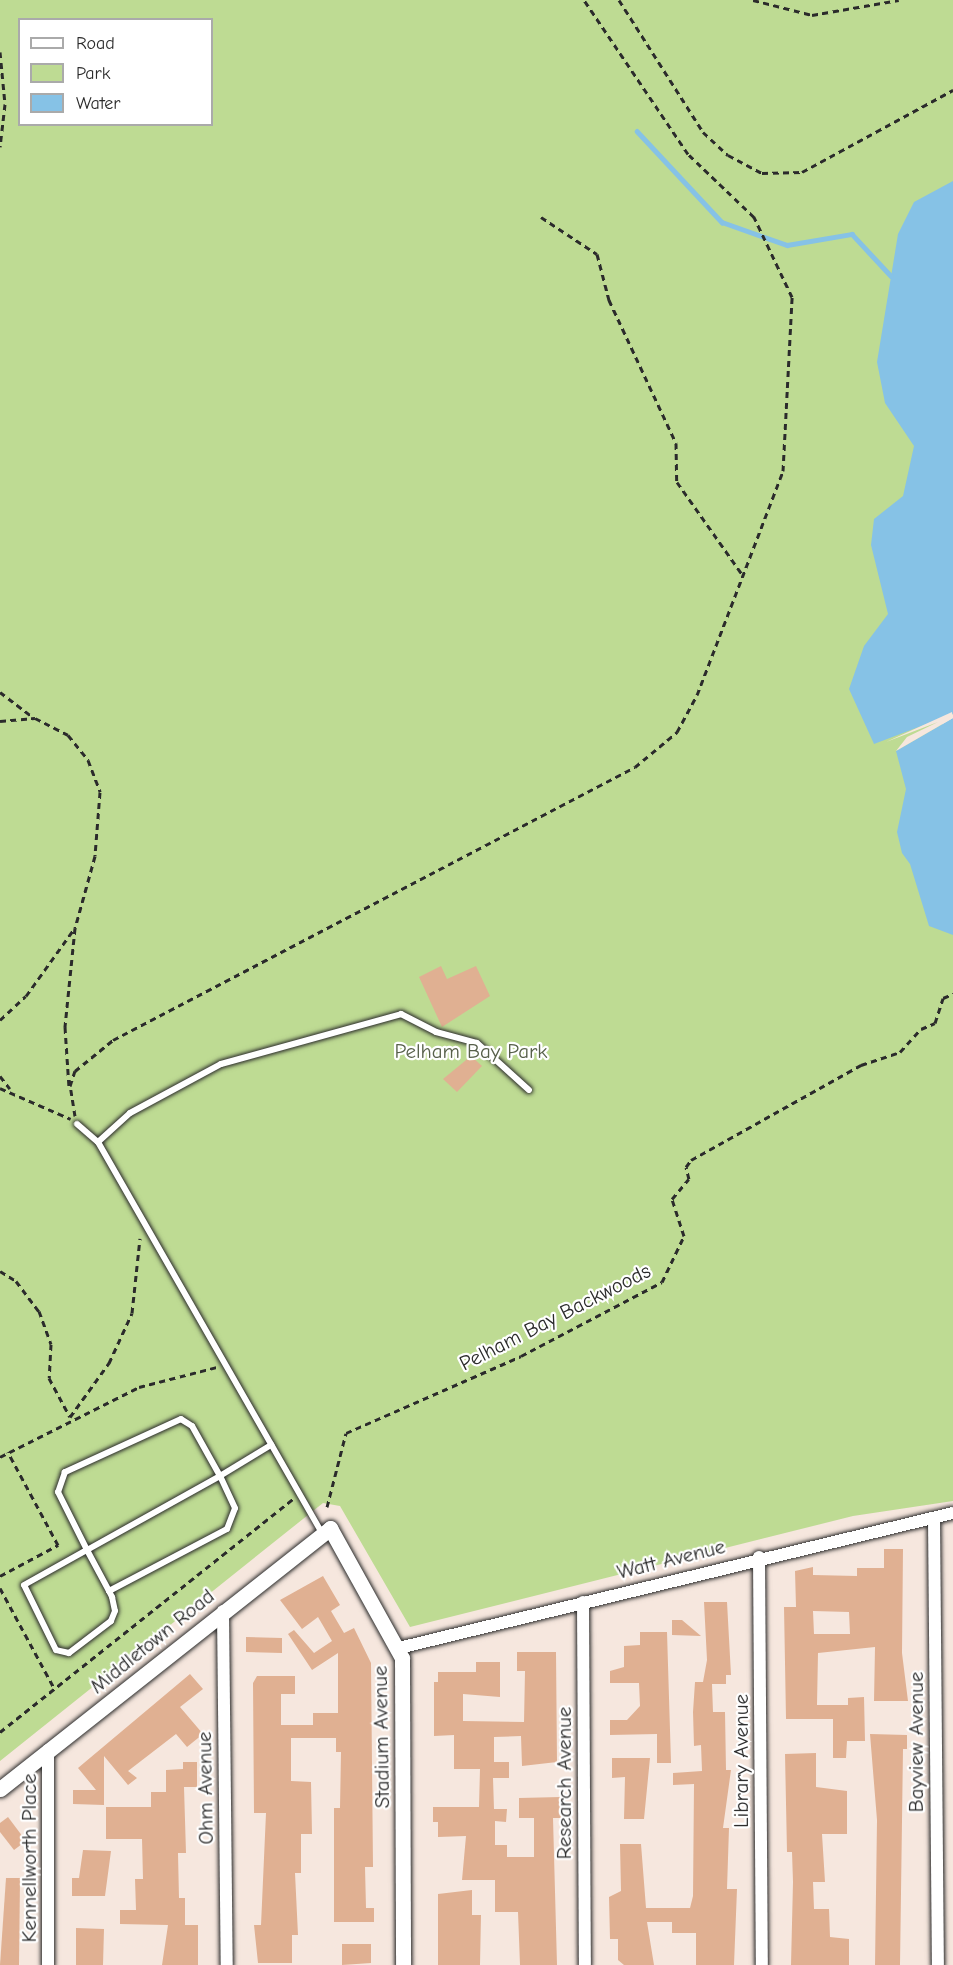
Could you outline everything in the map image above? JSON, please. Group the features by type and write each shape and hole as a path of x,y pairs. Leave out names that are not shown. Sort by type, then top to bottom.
{"street":[{"name":"Watt Avenue","path":"399,1648 759,1557 953,1513"},
{"name":"Bayview Avenue","path":"934,1518 938,1965"},
{"name":"Middletown Road","path":"0,1789 326,1530"},
{"name":"Stadium Avenue","path":"326,1530 399,1648 403,1965"},
{"name":"Library Avenue","path":"759,1557 762,1965"},
{"name":"Research Avenue","path":"583,1602 585,1965"},
{"name":"Ohm Avenue","path":"223,1611 227,1965"},
{"name":"Kennellworth Place","path":"48,1750 48,1965"}],"lane":[{"path":"99,1142 130,1113 221,1064 401,1014 436,1032 477,1043 529,1090"},
{"path":"77,1124 99,1142 271,1445 300,1494 326,1530"},
{"path":"109,1591 227,1529 235,1508 220,1476 192,1426 181,1419 65,1472 58,1492 87,1550 109,1591 115,1611 111,1621 78,1649 56,1650 24,1585 87,1550 220,1476 271,1445"}],"path":[{"path":"70,1100 75,1071 113,1040 647,759 677,732 697,695 783,471 788,425 792,297 754,217 688,154 584,0"},
{"path":"619,0 703,132 728,155 762,173 802,172 953,90"},
{"path":"753,0 812,15 898,0"},
{"path":"0,52 0,147"},
{"path":"541,217 597,254 609,300 676,443 677,482 742,574"},
{"path":"0,692 35,718 68,735 88,760 100,792 95,856 75,928 65,1027 70,1100 77,1124"},
{"path":"0,721 35,718"},
{"path":"0,1020 26,996 75,928"},
{"name":"Pelham Bay Backwoods","path":"327,1507 346,1433 521,1356 662,1282 684,1236 672,1199 689,1179 686,1167 691,1160 861,1065 900,1052 921,1029 934,1023 943,998 953,994"},
{"path":"0,1076 11,1091"},
{"path":"0,1088 11,1091 77,1124"},
{"path":"70,1417 109,1363 132,1313 140,1215"},
{"path":"0,1271 16,1281 39,1311 51,1344 49,1378 70,1417"},
{"path":"0,1457 70,1417 139,1387 225,1365"},
{"path":"0,1576 58,1545 8,1452"},
{"path":"0,1732 300,1494"},
{"path":"0,1588 54,1688"}],"green space":[{"name":"Pelham Bay Park","path":"0,0 953,0 953,277 905,643 953,714 942,723 953,855 953,1501 853,1516 410,1627 340,1506 323,1503 0,1761"}],"water":[{"path":"953,181 953,714 874,744 849,689 864,646 888,614 871,545 874,519 903,496 914,446 885,403 877,362 898,234 914,202"},
{"path":"953,718 953,935 929,926 910,864 902,853 897,832 906,789 896,751"}],"pier":[{"path":"952,712 953,718 896,751 907,737 938,722 886,742"}],"building":[{"path":"441,966 447,979 476,966 490,996 442,1027 419,977"},
{"path":"471,1056 482,1066 457,1092 443,1079"},
{"path":"884,1549 903,1549 902,1653 908,1701 874,1701 875,1647 818,1653 817,1705 848,1705 848,1698 864,1697 865,1741 847,1741 846,1758 833,1758 833,1719 786,1719 784,1607 796,1607 795,1571 813,1567 813,1575 857,1576 857,1568 884,1568","holes":["813,1611 849,1612 850,1634 814,1634"]},
{"path":"323,1576 340,1605 331,1611 344,1633 354,1628 371,1663 373,1867 365,1867 366,1908 374,1908 374,1922 334,1922 334,1808 340,1808 341,1752 336,1752 336,1738 291,1738 291,1781 311,1782 312,1834 301,1834 301,1873 295,1873 298,1935 292,1935 292,1963 258,1963 254,1925 261,1925 266,1813 254,1813 253,1683 257,1676 295,1676 295,1694 281,1694 281,1725 313,1725 313,1713 338,1713 338,1653 312,1670 288,1634 294,1630 314,1653 332,1641 318,1617 302,1629 280,1600"},
{"path":"704,1602 727,1602 731,1675 726,1675 726,1684 712,1684 713,1712 725,1712 726,1770 731,1770 723,1828 729,1828 727,1889 737,1889 734,1965 696,1965 696,1933 672,1933 672,1922 647,1922 654,1965 624,1965 618,1960 618,1939 610,1939 609,1897 621,1891 620,1844 641,1844 646,1908 690,1908 693,1896 694,1784 673,1785 673,1773 702,1771 701,1745 694,1746 693,1712 695,1682 703,1682 707,1660"},
{"path":"672,1620 682,1620 701,1636 672,1635"},
{"path":"640,1632 667,1632 671,1763 657,1763 657,1734 610,1735 610,1720 627,1720 640,1706 639,1683 610,1683 610,1671 624,1667 624,1646 640,1645"},
{"path":"246,1637 282,1638 282,1653 246,1652"},
{"path":"517,1652 556,1652 557,1762 522,1766 521,1736 494,1737 494,1762 509,1762 509,1778 493,1778 494,1809 507,1809 506,1822 495,1821 495,1845 507,1845 507,1857 534,1857 534,1818 519,1818 519,1798 561,1797 561,1818 553,1818 557,1965 520,1965 518,1912 495,1912 495,1880 462,1880 466,1836 438,1837 438,1822 433,1822 433,1807 479,1807 480,1769 454,1769 454,1735 434,1736 434,1682 438,1682 438,1672 476,1672 476,1662 500,1662 500,1697 463,1694 463,1721 524,1722 525,1671 517,1671"},
{"path":"190,1674 203,1689 180,1707 203,1734 187,1747 176,1734 128,1771 137,1778 128,1785 104,1756 104,1805 73,1804 73,1790 96,1790 78,1768"},
{"path":"870,1734 907,1735 907,1749 903,1749 900,1965 875,1965 877,1820"},
{"path":"816,1753 816,1787 847,1791 847,1834 822,1834 825,1882 813,1882 814,1909 829,1909 830,1937 849,1939 849,1965 791,1965 793,1882 792,1852 787,1852 785,1754"},
{"path":"612,1758 650,1758 644,1819 624,1819 625,1777 612,1778"},
{"path":"183,1762 197,1762 197,1787 184,1787 186,1853 178,1853 179,1898 185,1898 185,1925 198,1925 198,1965 162,1965 168,1925 120,1924 120,1910 136,1910 135,1879 143,1879 142,1839 106,1839 106,1807 151,1807 151,1792 166,1792 166,1770 183,1769"},
{"path":"8,1817 26,1841 14,1850 0,1832 0,1823"},
{"path":"83,1850 111,1851 105,1896 72,1896 72,1878 79,1878"},
{"path":"6,1878 20,1878 19,1965 0,1965"},
{"path":"472,1890 472,1915 481,1915 480,1965 438,1965 438,1894"},
{"path":"76,1928 104,1929 103,1965 76,1965"},
{"path":"342,1944 371,1944 371,1963 342,1965"}],"waterway":[{"path":"637,131 722,222 787,245 852,234 891,276"}]}
